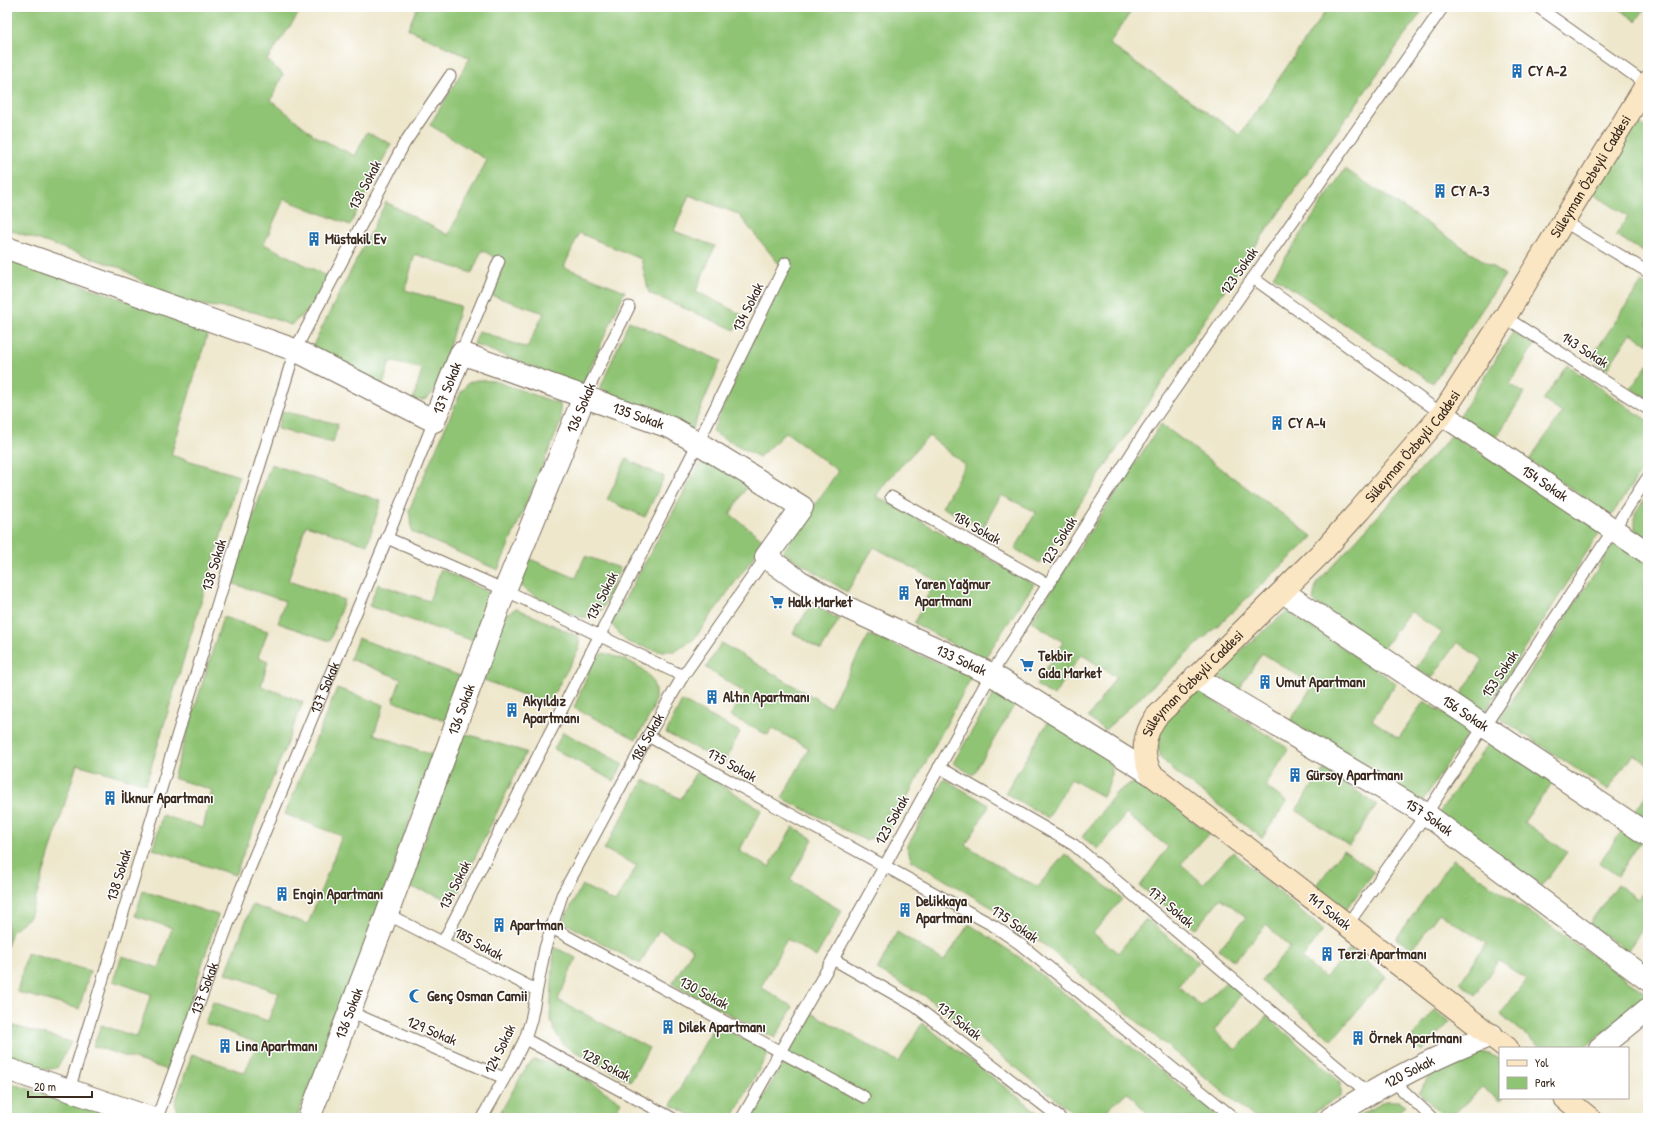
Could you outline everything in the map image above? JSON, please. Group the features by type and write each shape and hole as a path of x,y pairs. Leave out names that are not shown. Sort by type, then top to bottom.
{"street":[{"name":"Süleyman Özbeyli Caddesi","path":"1151,774 1144,755 1144,746 1146,732 1156,717 1283,592 1359,511 1442,414 1505,317 1645,94"},
{"path":"7,248 296,350 434,421"},
{"name":"135 Sokak","path":"461,353 584,398 672,428 802,507"},
{"name":"137 Sokak","path":"434,421 461,353"},
{"name":"136 Sokak","path":"309,1118 387,914 505,590 584,398"},
{"name":"154 Sokak","path":"1442,414 1648,553"},
{"name":"186 Sokak","path":"766,557 802,507"},
{"name":"133 Sokak","path":"766,557 779,568 839,604 991,674 1151,774"},
{"name":"156 Sokak","path":"1283,592 1648,835"},
{"name":"157 Sokak","path":"1195,677 1426,814 1648,980"},
{"name":"141 Sokak","path":"1151,774 1499,1041"},
{"path":"1601,1047 1648,1009"},
{"name":"120 Sokak","path":"1331,1118 1368,1093 1447,1053 1499,1041"},
{"path":"7,1069 151,1118"},
{"path":"1566,1099 1589,1118"}],"lane":[{"name":"123 Sokak","path":"742,1118 833,959 991,674 1147,429 1443,7"},
{"path":"1538,7 1645,94"},
{"name":"138 Sokak","path":"70,1090 296,350 404,144 450,76"},
{"path":"1564,221 1648,272"},
{"name":"137 Sokak","path":"461,353 500,261"},
{"name":"134 Sokak","path":"443,942 599,634 698,443 786,263"},
{"path":"1253,278 1442,414"},
{"name":"136 Sokak","path":"584,398 629,307"},
{"name":"143 Sokak","path":"1505,317 1648,409"},
{"name":"137 Sokak","path":"157,1118 241,889 434,421"},
{"name":"153 Sokak","path":"1347,925 1426,814 1648,477"},
{"name":"184 Sokak","path":"891,497 1049,585"},
{"path":"387,538 505,590 599,634 683,676"},
{"name":"186 Sokak","path":"536,990 550,927 562,896 648,736 683,676 766,557"},
{"name":"175 Sokak","path":"648,736 983,920 1020,944 1234,1118"},
{"name":"177 Sokak","path":"939,767 1074,845 1368,1093"},
{"name":"185 Sokak","path":"387,914 536,990"},
{"name":"130 Sokak","path":"550,927 864,1097"},
{"name":"131 Sokak","path":"833,959 915,1006 1060,1118"},
{"name":"124 Sokak","path":"482,1118 525,1039 531,1020 536,990"},
{"name":"129 Sokak","path":"350,1012 504,1078"},
{"name":"128 Sokak","path":"525,1039 672,1118"},
{"path":"1392,1080 1432,1118"}],"green space":[{"path":"7,7 303,7 267,60 283,74 271,100 315,136 355,156 367,132 391,144 350,225 284,199 264,244 327,276 313,306 291,325 254,312 209,306 168,297 121,268 7,229"},
{"path":"417,7 1134,7 1109,44 1240,135 1328,7 1425,7 1232,279 1040,563 1015,549 1036,512 1001,495 982,529 942,507 965,465 929,436 886,482 876,496 1034,584 983,661 914,623 935,580 874,547 847,592 783,552 838,471 786,432 759,457 712,432 784,270 738,214 689,195 674,231 715,246 696,291 742,315 735,330 649,293 641,259 579,233 564,267 625,291 582,386 474,344 479,331 527,348 544,313 493,296 504,263 482,250 472,273 415,254 405,290 460,306 438,381 434,391 426,399 413,400 422,369 390,361 382,388 312,347 386,202 448,235 487,160 430,125 470,58 408,29"},
{"path":"1617,7 1646,7 1636,21"},
{"path":"1638,122 1648,129 1648,255 1616,235 1628,216 1593,194"},
{"path":"1345,169 1505,275 1433,383 1273,276"},
{"path":"7,259 209,329 171,455 239,476 146,784 77,764 30,917 12,931 7,947"},
{"path":"1641,283 1648,287 1648,344 1631,333 1607,369 1591,358"},
{"path":"629,321 721,361 692,429 600,389"},
{"path":"1513,332 1534,345 1510,384 1524,393 1495,440 1459,417"},
{"path":"1648,364 1648,399 1631,388"},
{"path":"1567,365 1648,421 1648,462 1611,516 1529,460 1562,413 1543,400"},
{"path":"477,380 495,381 560,404 561,422 498,570 412,532 409,510 461,392 468,383"},
{"path":"282,411 338,424 333,443 277,429"},
{"path":"1161,424 1313,537 1105,730 1088,718 1116,677 1081,654 1054,696 1036,685 1063,642 1031,621"},
{"path":"1452,435 1601,530 1485,712 1460,696 1483,660 1457,642 1432,678 1416,668 1442,633 1410,611 1382,650 1313,601 1316,584"},
{"path":"703,458 749,483 730,514 765,541 694,639 676,651 658,651 627,642 611,624"},
{"path":"626,459 664,477 645,517 607,500"},
{"path":"271,464 381,501 367,545 306,525 288,581 344,600 330,641 278,623 285,601 231,583"},
{"path":"1648,494 1648,539 1635,530 1635,513"},
{"path":"1615,542 1648,564 1648,764 1633,754 1608,790 1500,718"},
{"path":"585,556 620,568 602,610 591,616 581,617 563,611 542,600 519,585 525,557 576,578"},
{"path":"441,569 489,592 474,641 369,606 378,584 429,601"},
{"path":"812,603 839,620 821,650 793,633"},
{"path":"516,608 579,637 579,649 548,704 484,680 503,617"},
{"path":"1287,611 1396,683 1372,720 1399,738 1424,701 1470,730 1421,803 1290,721 1313,685 1262,653 1239,689 1216,675 1221,668"},
{"path":"223,617 268,631 258,657 268,661 261,686 303,702 235,875 153,849 162,815 203,828 212,790 173,778"},
{"path":"869,635 972,676 887,835 865,840 782,798 809,748 771,728 768,735 730,716 745,693 706,668 721,643 830,707"},
{"path":"358,638 463,677 446,721 393,701 401,679 350,659"},
{"path":"603,653 631,662 646,673 652,680 655,689 654,705 636,739 574,708 593,661"},
{"path":"998,687 1018,699 973,775 953,763"},
{"path":"337,688 384,705 374,734 432,755 381,905 297,1118 182,1118 179,1115 175,1103 192,1054 245,1073 257,1043 205,1023 213,1002 268,1021 279,993 226,973 252,905 308,924 342,836 285,814"},
{"path":"1197,690 1289,749 1265,786 1287,802 1262,838 1175,772 1159,756 1156,730"},
{"path":"682,701 740,732 724,763 666,733"},
{"path":"1051,717 1109,756 1111,773 1108,786 1103,797 1071,779 1048,818 1005,793"},
{"path":"563,732 623,764 614,781 554,749"},
{"path":"463,733 526,752 454,901 408,886"},
{"path":"1491,740 1552,783 1524,822 1567,852 1542,886 1439,813"},
{"path":"1324,769 1377,805 1349,846 1296,810"},
{"path":"697,770 762,810 739,851 769,867 793,827 813,839 790,880 842,911 816,957 787,939 761,987 793,1007 775,1038 672,984 693,949 659,930 640,964 563,922 582,885 615,902 637,866 604,849 644,780 681,799"},
{"path":"944,779 989,805 966,845 1015,876 1038,886 1065,854 1122,899 1093,933 1118,953 1146,919 1199,962 1178,986 1201,1006 1227,981 1242,993 1214,1031 1236,1050 1267,1016 1341,1083 1341,1095 1306,1118 1255,1118 1015,921 911,860 907,847"},
{"path":"1138,782 1146,784 1209,833 1181,864 1203,884 1233,852 1323,930 1302,959 1325,978 1350,949 1386,977 1332,1040 1261,981 1290,947 1266,925 1234,961 1219,949 1246,917 1221,898 1195,929 1140,886 1168,847 1126,814 1098,849 1082,837 1116,793 1128,785"},
{"path":"1648,792 1648,819 1635,811"},
{"path":"1623,829 1641,841 1618,876 1599,863"},
{"path":"1343,850 1374,872 1345,911 1315,888"},
{"path":"1453,859 1648,994 1648,998 1585,1047 1540,1047 1501,1014 1526,979 1498,960 1476,995 1460,983 1486,943 1439,913 1413,948 1396,939"},
{"path":"1617,884 1638,899 1648,885 1648,922 1627,951 1589,924"},
{"path":"143,891 218,915 168,1070 93,1046 101,1025 137,1037 151,994 113,981 122,956 159,968 172,928 135,916"},
{"path":"969,924 1019,957 1220,1118 1152,1118 1127,1092 1099,1118 1080,1118 925,996 877,970 897,932 944,961"},
{"path":"554,947 576,958 558,1000 649,1048 631,1081 565,1046 555,1032 550,1017"},
{"path":"27,953 90,971 79,1009 17,992"},
{"path":"1434,1010 1450,1022 1422,1051 1410,1040"},
{"path":"812,1013 899,1062 922,1023 1045,1118 751,1118"},
{"path":"7,1024 71,1042 57,1068 37,1069 7,1059"},
{"path":"715,1024 769,1052 732,1118 697,1118 671,1105"},
{"path":"1476,1053 1489,1054 1499,1059 1499,1099 1502,1099 1500,1101 1482,1087 1450,1118 1446,1118 1418,1092 1431,1075 1459,1059"},
{"path":"534,1060 566,1066 621,1102 612,1118 497,1118 527,1066"},
{"path":"7,1082 119,1118 7,1118"},
{"path":"1386,1101 1399,1101 1406,1105 1393,1118 1355,1118"}],"place":[{"name":"CY A-2","path":"1517,71"},
{"name":"CY A-3","path":"1440,191"},
{"name":"Müstakil Ev","path":"314,239"},
{"name":"CY A-4","path":"1277,423"},
{"name":"Yaren Yağmur Apartmanı","path":"904,593"},
{"name":"Halk Market","path":"777,602"},
{"name":"Tekbir Gıda Market","path":"1027,665"},
{"name":"Umut Apartmanı","path":"1265,682"},
{"name":"Altın Apartmanı","path":"712,697"},
{"name":"Akyıldız Apartmanı","path":"512,710"},
{"name":"Gürsoy Apartmanı","path":"1295,775"},
{"name":"İlknur Apartmanı","path":"110,798"},
{"name":"Engin Apartmanı","path":"282,894"},
{"name":"Delikkaya Apartmanı","path":"905,910"},
{"name":"Apartman","path":"499,925"},
{"name":"Terzi Apartmanı","path":"1327,954"},
{"name":"Genç Osman Camii","path":"416,996"},
{"name":"Dilek Apartmanı","path":"668,1027"},
{"name":"Örnek Apartmanı","path":"1358,1038"},
{"name":"Lina Apartmanı","path":"225,1046"}]}
